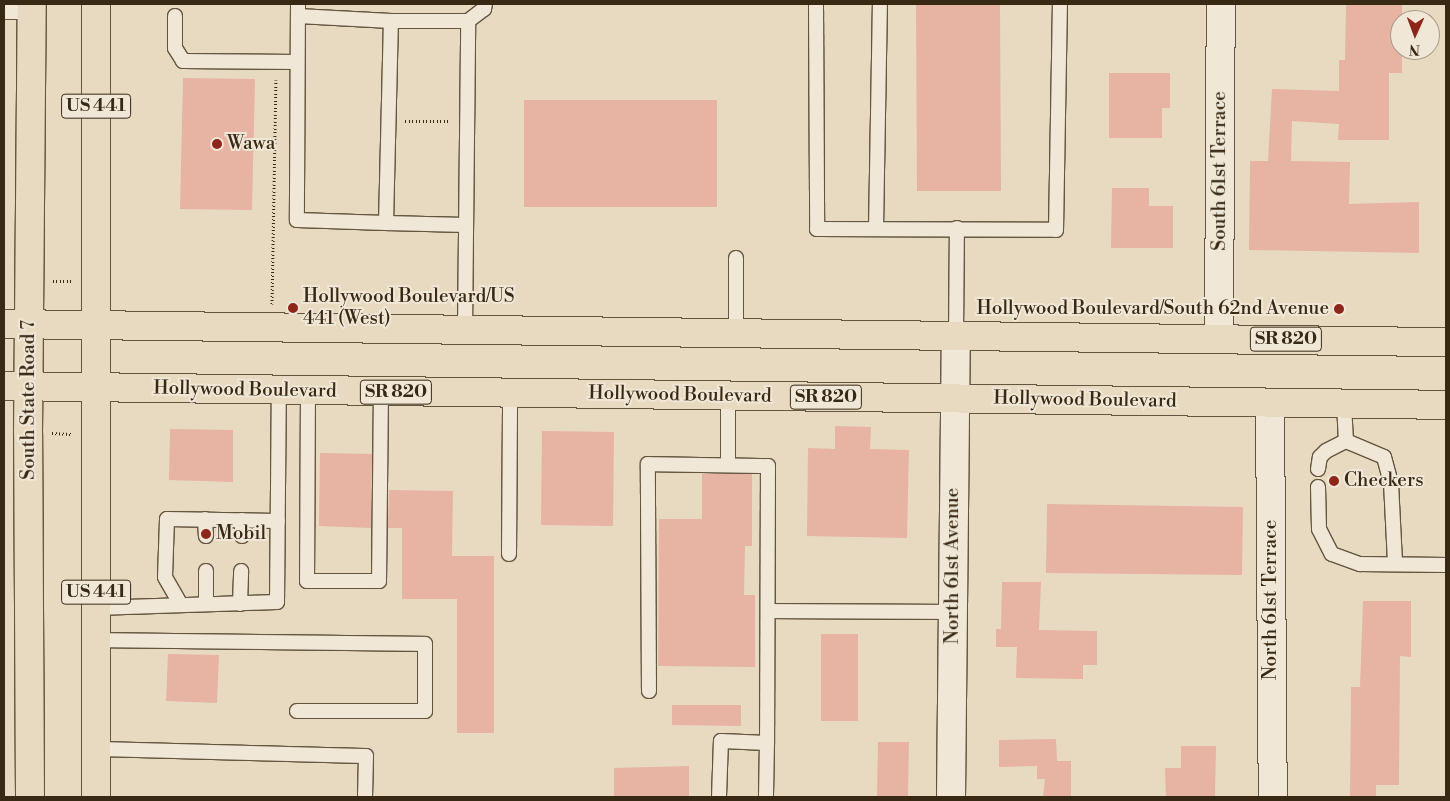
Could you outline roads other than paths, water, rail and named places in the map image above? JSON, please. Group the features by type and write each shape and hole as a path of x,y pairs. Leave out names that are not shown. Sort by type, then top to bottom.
{"main road":[{"name":"US 441","path":"96,4 94,388 96,797"},
{"name":"South State Road 7","path":"30,797 16,386 16,324 32,8"},
{"name":"SR 820","path":"16,324 1446,342"},
{"name":"Hollywood Boulevard","path":"16,386 1446,405"}],"street":[{"name":"South 61st Terrace","path":"1219,338 1221,4"},
{"name":"North 61st Avenue","path":"951,797 956,335"},
{"name":"North 61st Terrace","path":"1270,403 1273,797"}],"lane":[{"path":"466,224 297,220 298,10 391,21 468,21 484,9 485,4"},
{"path":"816,4 817,229 957,228 1056,230 1060,4"},
{"path":"876,229 880,4"},
{"path":"4,12 32,8"},
{"path":"175,16 174,48 183,61 276,60 297,62"},
{"path":"386,223 391,21"},
{"path":"465,329 468,21"},
{"path":"956,335 957,228"},
{"path":"736,258 736,332"},
{"path":"96,608 277,602 279,390"},
{"path":"308,391 307,581 379,581 381,392"},
{"path":"509,554 510,393"},
{"path":"728,396 728,465"},
{"path":"1344,404 1346,441"},
{"path":"1319,463 1334,445 1346,441 1384,457 1391,483 1395,562"},
{"path":"649,691 648,464 768,466 769,611 766,797"},
{"path":"1318,487 1319,529 1332,554 1360,564 1395,562 1446,565"},
{"path":"181,605 165,576 167,519 278,521"},
{"path":"205,520 206,536"},
{"path":"242,520 242,536"},
{"path":"206,571 206,604"},
{"path":"240,604 241,571"},
{"path":"769,611 952,612"},
{"path":"96,640 425,644 425,711 297,711"},
{"path":"719,797 721,741 767,743"},
{"path":"96,749 366,756 365,797"}],"place":[{"name":"Wawa","path":"217,144"},
{"name":"Hollywood Boulevard/US 441 (West)","path":"293,308"},
{"name":"Hollywood Boulevard/South 62nd Avenue","path":"1339,309"},
{"name":"Checkers","path":"1334,481"},
{"name":"Mobil","path":"206,534"}]}
